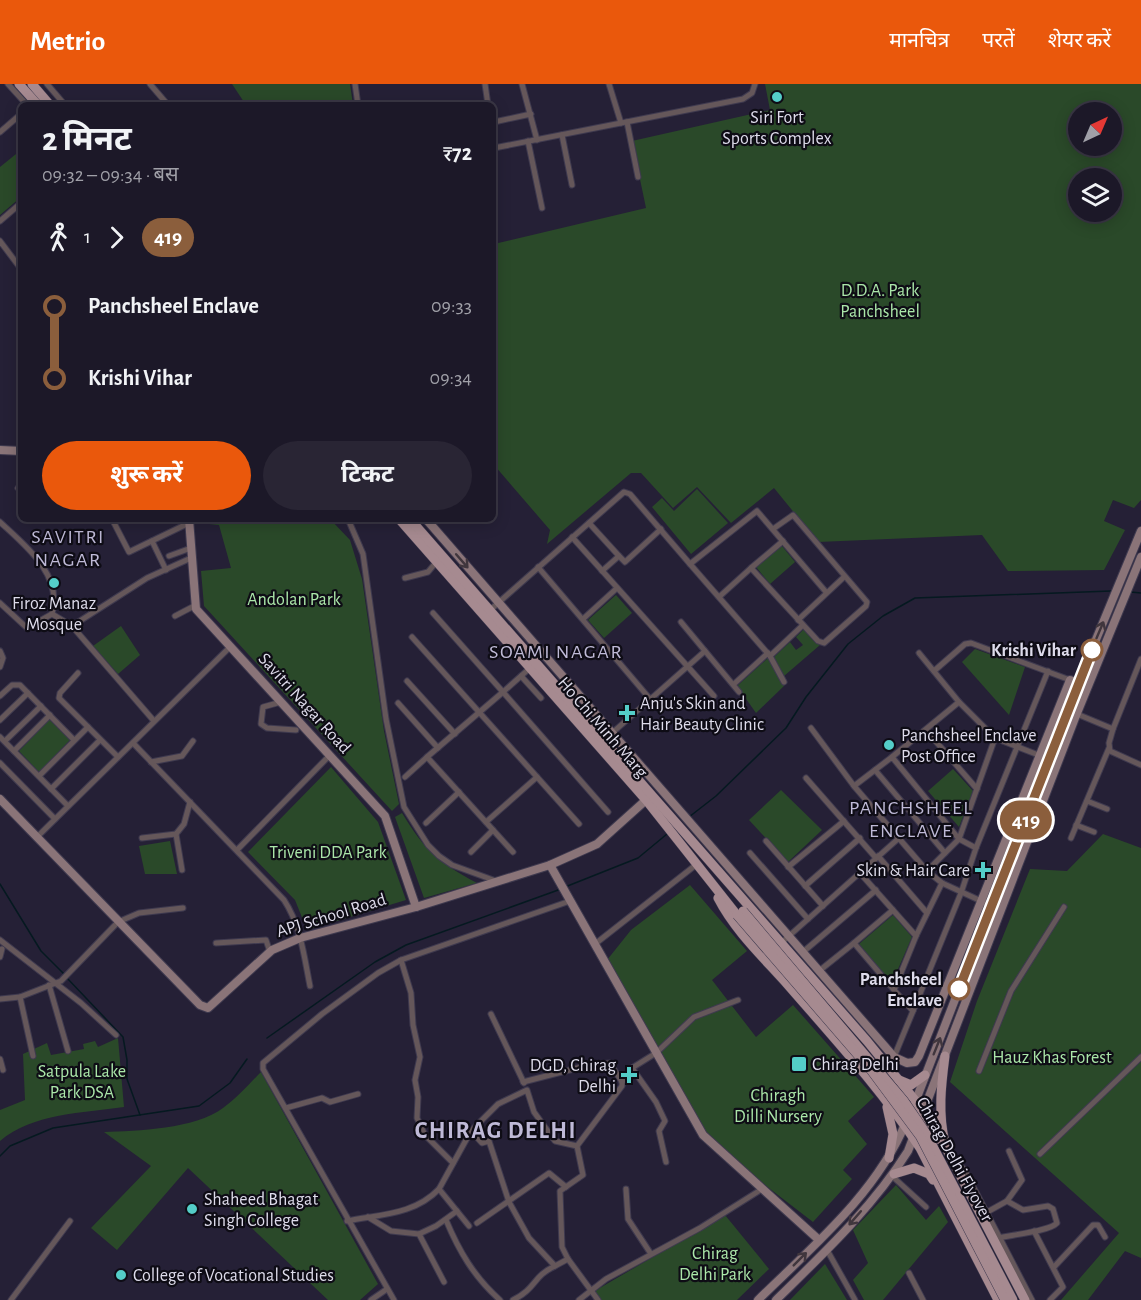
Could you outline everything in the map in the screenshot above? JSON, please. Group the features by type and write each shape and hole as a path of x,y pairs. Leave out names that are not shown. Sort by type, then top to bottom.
{"main road":[{"path":"20,84 35,102"},
{"path":"32,84 48,102"},
{"name":"Ho Chi Minh Marg","path":"402,522 650,802 696,848"},
{"name":"Ho Chi Minh Marg","path":"413,522 603,741 708,878"},
{"path":"696,848 834,1004 924,1112 996,1238 1025,1300"},
{"name":"Chirag Delhi Flyover","path":"696,848 740,913 871,1070 920,1136 1005,1300"},
{"path":"708,878 725,910 740,930 881,1094 905,1126 960,1224 998,1300"},
{"name":"Chirag Delhi Flyover","path":"708,878 904,1101 926,1133 1013,1300"},
{"path":"817,1018 834,1004"},
{"path":"945,1056 940,1095 941,1124 947,1150"},
{"path":"897,1078 911,1085 925,1075"},
{"path":"881,1094 891,1117 889,1158"},
{"path":"893,1175 907,1168 921,1169 942,1191"},
{"path":"960,1224 959,1215 965,1209 972,1209 983,1214"}],"street":[{"path":"8,84 24,102"},
{"path":"47,84 62,102"},
{"path":"150,84 165,102"},
{"path":"354,84 357,102"},
{"path":"485,84 488,102"},
{"path":"522,84 537,140"},
{"path":"609,84 624,122 638,177"},
{"path":"496,147 743,99 752,93 755,84"},
{"path":"496,122 531,114"},
{"path":"0,132 18,117"},
{"path":"562,135 572,185"},
{"path":"528,141 542,207"},
{"path":"0,221 18,206"},
{"path":"0,241 18,265"},
{"path":"0,450 18,451"},
{"path":"0,456 18,456"},
{"path":"489,611 626,492 769,654 784,682"},
{"path":"690,564 754,512 758,512 826,592"},
{"path":"751,568 818,641 824,643 866,606 867,602 793,514 773,530"},
{"path":"0,522 43,566 55,595 52,614"},
{"path":"114,522 129,552 187,522"},
{"path":"176,616 196,605 189,522"},
{"path":"350,522 358,537 363,554 386,719 404,807 415,828 440,856 452,865 499,881"},
{"path":"429,522 894,1057 907,1063 918,1059 1040,756 1112,601 1141,531"},
{"path":"589,523 625,562 661,530"},
{"path":"572,537 714,696"},
{"path":"152,541 166,570"},
{"path":"719,597 783,541"},
{"path":"169,556 191,548"},
{"path":"602,571 619,556"},
{"path":"776,1300 827,1250 893,1175 913,1138 1077,714 1141,557"},
{"path":"72,626 147,578 191,558"},
{"path":"405,578 428,572 433,566"},
{"path":"538,567 650,699"},
{"path":"798,620 844,577"},
{"path":"583,619 617,588"},
{"path":"0,603 28,628 52,614"},
{"name":"Savitri Nagar Road","path":"196,605 196,609 385,816 416,907"},
{"path":"433,613 608,812"},
{"path":"52,614 72,626 154,721"},
{"path":"681,622 739,692"},
{"path":"734,684 803,625"},
{"path":"412,637 579,825"},
{"path":"934,671 968,643 1074,681"},
{"path":"37,837 230,646"},
{"path":"0,651 3,658 0,667"},
{"path":"603,741 705,651"},
{"path":"919,653 959,702 995,738 1050,760"},
{"path":"1071,838 1109,748 1113,729 1141,659"},
{"path":"405,777 530,668"},
{"path":"894,1057 1048,671"},
{"path":"78,673 60,693 59,698 118,757"},
{"path":"521,676 541,698"},
{"path":"407,681 455,734"},
{"path":"758,1300 819,1240 864,1191 889,1158 905,1126 1050,760 1074,681"},
{"path":"0,696 16,683 74,740"},
{"path":"0,720 28,693"},
{"path":"281,702 263,707 261,724 267,728 296,730"},
{"path":"854,786 959,702"},
{"path":"398,703 438,748"},
{"path":"41,706 2,739 68,806"},
{"path":"1077,714 1113,729"},
{"path":"14,751 50,715"},
{"path":"39,776 88,727"},
{"path":"811,728 854,786 927,871 942,883 993,906"},
{"path":"926,729 977,789"},
{"path":"927,871 959,839 995,738"},
{"path":"51,789 100,740"},
{"path":"152,762 182,756 193,741"},
{"path":"133,743 284,900 301,940 310,986"},
{"path":"1109,748 1112,753 1141,765"},
{"path":"237,850 330,755"},
{"path":"427,757 513,852"},
{"path":"892,757 959,839 976,848"},
{"path":"0,763 55,819"},
{"path":"875,770 945,854"},
{"path":"486,822 537,777"},
{"path":"806,778 927,913"},
{"path":"426,823 459,792"},
{"name":"APJ School Road","path":"0,799 118,922 204,1007 212,1007 270,952 301,940 499,881 553,869"},
{"path":"1087,801 1107,809"},
{"path":"182,870 176,834 183,824 190,802"},
{"path":"240,980 276,953 301,940 553,869 601,845 650,802"},
{"path":"789,867 844,821"},
{"path":"1076,825 1094,832"},
{"path":"471,852 493,830"},
{"path":"142,838 176,834"},
{"path":"703,838 715,869"},
{"path":"805,886 861,838"},
{"path":"780,944 899,838"},
{"path":"766,842 823,906"},
{"path":"750,853 808,919"},
{"path":"596,944 697,864"},
{"path":"553,869 703,1135 819,1240"},
{"path":"860,873 916,936"},
{"path":"894,990 916,936 942,883"},
{"path":"803,952 876,890"},
{"path":"394,1300 262,1069 263,1063 324,1013 378,973 401,960 568,898"},
{"path":"980,1071 1011,991 1064,907"},
{"path":"0,999 20,997 61,981 118,922 139,914 183,908"},
{"path":"819,971 893,910"},
{"path":"0,940 51,984 81,1003 116,1035"},
{"path":"216,943 266,940 270,952"},
{"path":"854,943 914,1011"},
{"path":"0,957 2,949"},
{"path":"401,960 411,993 413,1025 420,1057 415,1080 418,1096 417,1118 425,1135 453,1163"},
{"path":"51,984 68,1051"},
{"path":"20,997 33,1056"},
{"path":"598,1300 562,1247 560,1191 583,1176 577,1146 622,1086 622,1082 632,1068 656,1053 694,1017 738,1000"},
{"path":"491,1014 524,1082 534,1112 555,1141 577,1146"},
{"path":"1040,1154 1141,1057"},
{"path":"0,1059 3,1070"},
{"path":"524,1082 589,1065 610,1063 622,1082"},
{"path":"632,1068 656,1102 664,1121 659,1131 666,1162"},
{"path":"347,1221 412,1209 440,1189 471,1131 498,1104 527,1090"},
{"path":"286,1108 322,1098 330,1102 358,1094"},
{"path":"471,1131 482,1143 489,1141 509,1202 530,1238 555,1266"},
{"path":"983,1214 1007,1201 1022,1180 1009,1150"},
{"path":"477,1222 549,1173 566,1187"},
{"path":"893,1175 926,1207"},
{"path":"440,1189 469,1226"},
{"path":"626,1189 628,1219 651,1254"},
{"path":"579,1300 591,1290 700,1228 762,1189"},
{"path":"1007,1201 1023,1210 1044,1206 1053,1209 1057,1223 1053,1227 996,1238 1032,1300"},
{"path":"368,1216 391,1231 419,1234 446,1220 457,1211"},
{"path":"446,1220 471,1271 500,1300"},
{"path":"11,1300 70,1221"},
{"path":"1054,1267 1095,1224 1105,1237"},
{"path":"1034,1231 1063,1287 1050,1300"},
{"path":"419,1234 444,1282"},
{"path":"827,1250 855,1300"},
{"path":"513,1300 534,1288 539,1275 568,1259"},
{"path":"909,1273 923,1300"},
{"path":"371,1300 387,1289"}],"green space":[{"path":"232,84 350,84 353,102 244,102"},
{"name":"D.D.A. Park Panchsheel","path":"765,84 1141,84 1141,500 1134,508 1113,500 1104,521 1125,530 1104,570 1008,571 982,535 818,542 774,488 731,523 697,487 673,508 641,473 631,473 547,544 550,530 496,467 496,244 646,208 632,141 770,110"},
{"path":"18,152 18,200 0,215 0,167"},
{"path":"697,489 728,523 691,554 652,507 662,498 674,511"},
{"name":"Andolan Park","path":"333,522 350,540 362,579 384,731 399,804 392,811 204,606 201,571 231,568 219,525 199,523"},
{"path":"782,546 795,562 770,584 756,567"},
{"path":"616,595 632,613 604,638 588,620"},
{"path":"121,626 140,655 118,674 93,646"},
{"path":"804,629 820,645 784,676 774,657 790,642 796,650 803,645 796,637"},
{"path":"975,649 1025,667 1009,715 962,662"},
{"path":"768,658 784,686 756,713 737,686"},
{"path":"50,719 70,740 39,772 19,751"},
{"name":"Triveni DDA Park","path":"331,767 378,822 406,900 307,930 295,900 248,852"},
{"path":"953,769 973,791 959,827 928,791"},
{"path":"781,790 822,830 788,862 749,820"},
{"path":"402,813 418,837 442,862 477,883 424,898 395,817"},
{"name":"Hauz Khas Forest","path":"1103,834 1141,848 1141,1258 1125,1251 1088,1300 1061,1300 1119,1233 950,1082 977,1001 1030,869 1067,871"},
{"path":"170,841 177,874 145,874 139,846"},
{"name":"Chiragh Dilli Nursery","path":"690,885 747,951 712,980 756,1037 793,1005 874,1097 848,1121 867,1144 843,1170 852,1179 813,1222 727,1156 706,1133 607,960 631,930"},
{"path":"893,915 912,937 892,983 859,944"},
{"name":"Satpula Lake Park DSA","path":"118,1038 124,1107 75,1113 43,1120 13,1132 0,1141 0,1110 25,1100 23,1054 47,1043 51,1055 84,1049 83,1044 95,1041 98,1047"},
{"path":"261,1072 378,1284 360,1300 328,1300 188,1168 117,1250 91,1228 151,1166 104,1132 165,1128 211,1115 223,1108"},
{"path":"896,1185 926,1220 939,1206 948,1222 883,1300 864,1300 853,1280 868,1263 853,1230"},
{"name":"Chirag Delhi Park","path":"725,1215 769,1269 737,1300 600,1300 593,1292"},
{"path":"825,1264 847,1300 790,1300"}],"waterway":[{"path":"689,817 716,796 786,728 806,697 848,644 883,616 915,598 1111,591"},
{"path":"1131,592 1141,593"},
{"path":"565,887 638,858 667,834"},
{"path":"0,884 41,951 64,974"},
{"path":"267,1038 375,962 406,945 561,889"},
{"path":"67,978 123,1037 127,1060 127,1079 140,1115"},
{"path":"0,1156 10,1146 53,1128 199,1106 230,1083 247,1059"}],"bus line":[{"name":"419","path":"959,989 1092,650"}],"place":[{"name":"Siri Fort Sports Complex","path":"777,97"},
{"name":"Firoz Manaz Mosque","path":"54,583"},
{"name":"Krishi Vihar","path":"1092,650"},
{"name":"Anju's Skin and Hair Beauty Clinic","path":"627,713"},
{"name":"Panchsheel Enclave Post Office","path":"889,745"},
{"name":"Skin & Hair Care","path":"983,870"},
{"name":"Panchsheel Enclave","path":"959,989"},
{"name":"Chirag Delhi","path":"799,1064"},
{"name":"DGD, Chirag Delhi","path":"629,1075"},
{"name":"Shaheed Bhagat Singh College","path":"192,1209"},
{"name":"College of Vocational Studies","path":"121,1275"}],"district":[{"name":"SAVITRI NAGAR","path":"68,548"},
{"name":"SOAMI NAGAR","path":"556,651"},
{"name":"PANCHSHEEL ENCLAVE","path":"911,818"},
{"name":"CHIRAG DELHI","path":"496,1130"}]}
